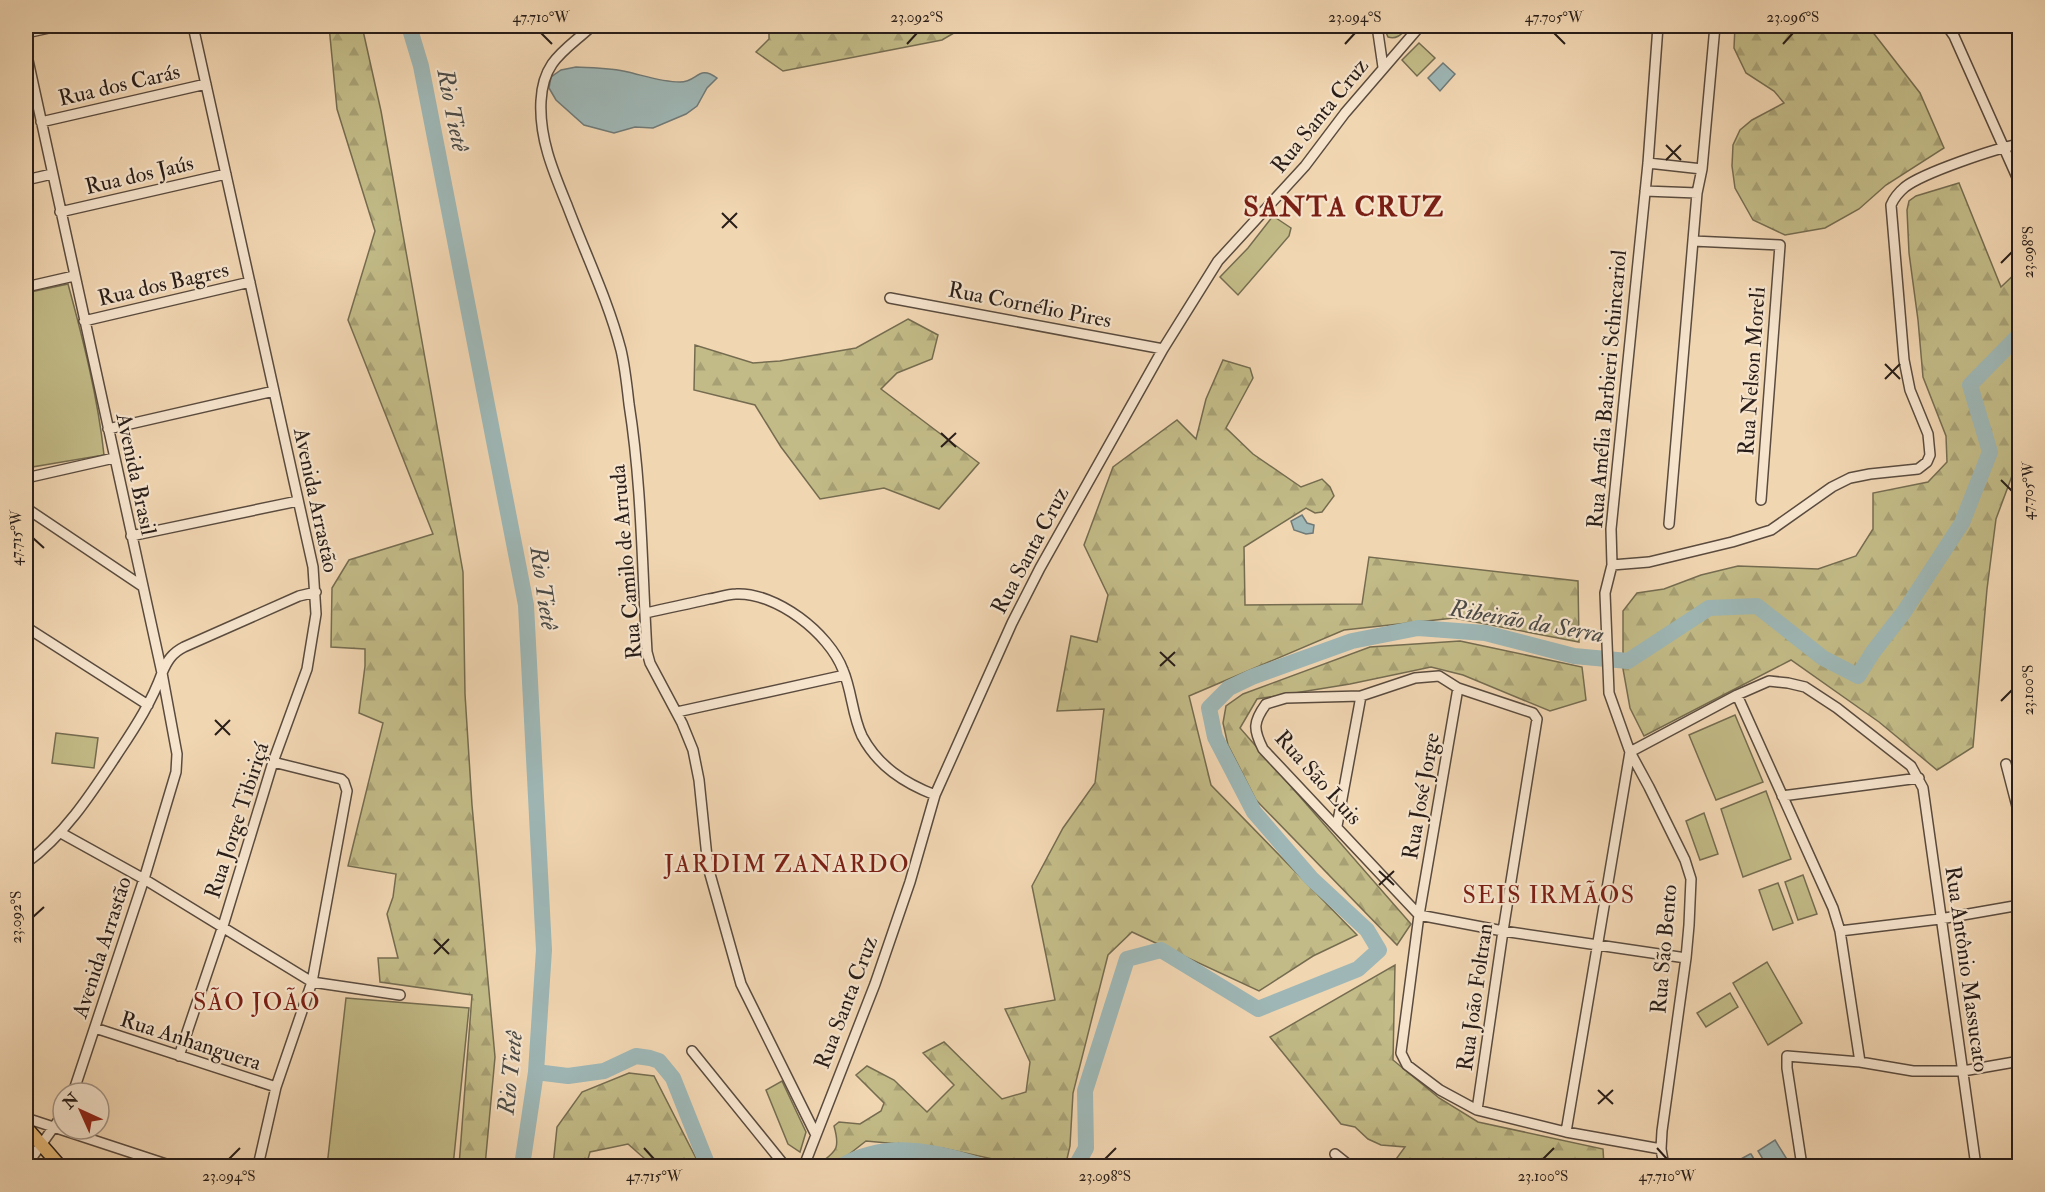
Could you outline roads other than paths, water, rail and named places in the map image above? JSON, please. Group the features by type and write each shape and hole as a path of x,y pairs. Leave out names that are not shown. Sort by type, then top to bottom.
{"main road":[{"path":"26,1127 60,1167"}],"street":[{"path":"26,33 58,26"},
{"name":"Avenida Arrastão","path":"77,1081 144,879 176,772 177,754 162,674 167,663 176,651 299,596 316,592 313,567 193,26"},
{"name":"Rua Camilo de Arruda","path":"592,26 546,71 542,91 541,124 546,151 601,289 621,352 635,438 641,502 647,652 650,663 677,712 693,750 699,780 708,867 741,984 816,1135"},
{"path":"1377,26 1383,68"},
{"name":"Rua Santa Cruz","path":"804,1167 875,984 910,882 935,795 1012,622 1040,568 1163,349 1218,261 1305,166 1383,68 1420,26"},
{"name":"Rua Amélia Barbieri Schincariol","path":"1630,752 1609,693 1605,640 1605,593 1612,565 1611,529 1648,163 1658,26"},
{"path":"1669,524 1697,193 1702,169 1715,26"},
{"path":"1947,26 1954,36 2019,184"},
{"name":"Avenida Brasil","path":"26,51 162,674"},
{"name":"Rua dos Carás","path":"41,122 206,84"},
{"path":"1612,565 1649,562 1771,530 1832,487 1850,478 1918,469 1927,462 1930,455 1928,434 1910,390 1904,360 1891,205 1906,186 1930,174 2004,146 2019,144"},
{"path":"1648,163 1702,169"},
{"path":"26,180 52,174"},
{"name":"Rua dos Jaús","path":"60,212 226,174"},
{"path":"1645,191 1697,193"},
{"name":"Rua Nelson Moreli","path":"1693,241 1780,245 1761,500"},
{"path":"26,287 74,276"},
{"name":"Rua dos Bagres","path":"84,321 250,282"},
{"name":"Rua Cornélio Pires","path":"890,298 1163,349"},
{"path":"108,429 274,391"},
{"path":"26,478 114,458"},
{"path":"131,536 298,501"},
{"path":"26,508 142,586"},
{"name":"Rua Jorge Tibiriçá","path":"179,1056 223,926 273,762 307,669 316,614 316,592"},
{"path":"646,613 735,594 766,599 785,609 819,633 835,652 845,675 862,736 875,754 892,773 912,786 935,795"},
{"path":"26,627 148,705"},
{"path":"26,863 61,833 108,769 148,705 162,674"},
{"path":"677,712 845,675"},
{"name":"Rua São Luis","path":"1419,915 1263,749 1257,738 1255,724 1266,704 1286,698 1361,696 1415,678 1439,676 1458,688 1533,713"},
{"path":"1566,1132 1630,752 1737,695 1769,681 1805,687 1837,708 1911,766 1919,778 1782,796"},
{"name":"Rua José Jorge","path":"1458,688 1419,915 1401,1053 1407,1065 1440,1090 1477,1110"},
{"path":"1737,695 1833,908 1840,930 1860,1062"},
{"path":"1337,826 1361,696"},
{"name":"Rua João Foltran","path":"1477,1110 1503,931 1537,727 1537,719 1533,713"},
{"name":"Rua São Bento","path":"1630,752 1650,787 1685,860 1690,879 1686,958 1665,1097 1661,1149 1665,1165"},
{"path":"258,1167 276,1087 312,982 346,791 341,779 273,762"},
{"path":"2006,764 2019,818"},
{"name":"Rua Antônio Massucato","path":"1919,778 1923,788 1976,1167"},
{"path":"61,833 144,879 312,982 400,995"},
{"path":"1840,930 1940,919 2019,905"},
{"path":"1419,915 1503,931 1686,958"},
{"name":"Rua Anhanguera","path":"95,1029 276,1087"},
{"path":"692,1052 785,1167"},
{"path":"1802,1167 1787,1056 1860,1062 1913,1071 1963,1071 2019,1061"},
{"path":"1477,1110 1566,1132 1661,1149"},
{"path":"26,1118 51,1127"},
{"path":"26,1167 51,1132"},
{"path":"93,1141 172,1167"},
{"path":"1335,1154 1350,1167"}],"water":[{"path":"1443,63 1455,74 1440,91 1428,78"},
{"path":"576,67 616,70 673,82 686,81 702,73 711,74 717,78 707,88 697,106 686,114 653,128 635,127 614,133 584,125 556,100 549,88 551,77 561,70"},
{"path":"1302,515 1307,523 1314,525 1313,533 1306,534 1294,530 1291,521"},
{"path":"1775,1140 1788,1161 1784,1166 1767,1166 1758,1151"},
{"path":"1750,1154 1758,1166 1728,1166"}],"waterway":[{"name":"Rio Tietê","path":"409,26 421,66 526,605 544,950 536,1072 522,1166"},
{"name":"Ribeirão da Serra","path":"1076,1166 1086,1148 1085,1091 1127,959 1161,950 1258,1009 1358,969 1379,950 1367,930 1311,878 1254,812 1215,737 1209,708 1229,688 1252,677 1352,641 1418,628 1485,633 1574,656 1628,661 1709,608 1757,606 1823,658 1858,676 1873,652 1904,612 1962,523 1990,452 1970,385 2020,334"},
{"name":"Ribeirão da Serra","path":"536,1072 568,1076 604,1071 636,1056 659,1061 673,1078 708,1166"},
{"name":"Ribeirão da Serra","path":"842,1166 876,1153 894,1151 947,1156 982,1166"}],"district":[{"name":"SANTA CRUZ","path":"1344,206"},
{"name":"JARDIM ZANARDO","path":"787,864"},
{"name":"SEIS IRMÃOS","path":"1549,895"},
{"name":"SÃO JOÃO","path":"257,1002"}]}
